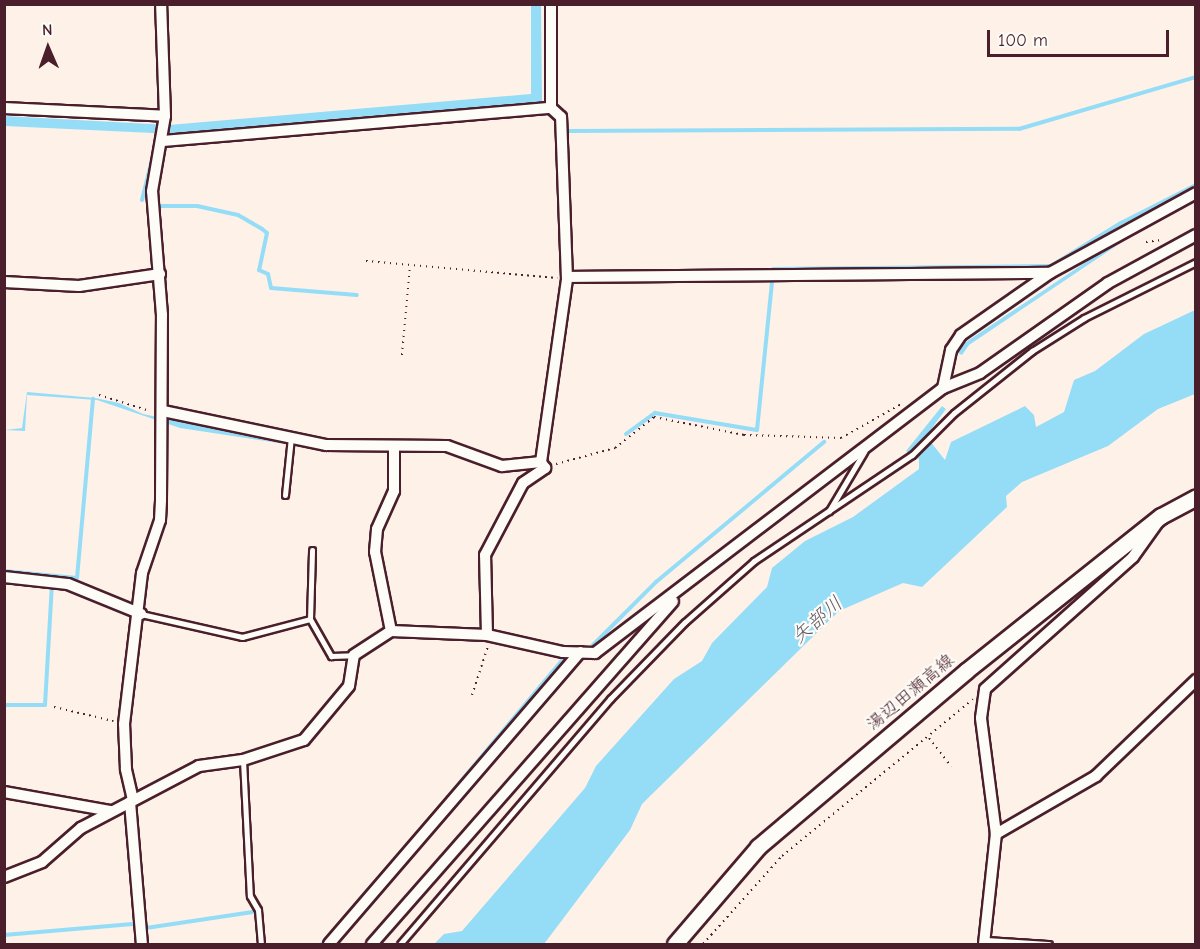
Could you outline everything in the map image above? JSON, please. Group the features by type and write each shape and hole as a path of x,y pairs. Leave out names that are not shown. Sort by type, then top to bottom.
{"main road":[{"name":"湯辺田瀬高線","path":"675,945 758,847 966,671 1161,516 1196,497"}],"street":[{"path":"142,945 124,724 141,614 144,562 160,520 163,413 160,274 152,191 163,141 165,116 161,4"},
{"path":"551,4 551,108"},
{"path":"4,108 165,116"},
{"path":"163,141 551,108 561,117 567,278 543,465 523,483 485,555 489,635"},
{"path":"943,388 951,350 961,335 1050,273 1196,194"},
{"path":"4,877 42,862 81,828 199,766 243,760 304,740 349,686 354,656 391,631 489,635 594,653 678,594 869,443 943,388 980,373 1100,289 1196,236"},
{"path":"567,278 1050,273"},
{"path":"4,282 79,286 160,274"},
{"path":"163,413 346,447 447,446 502,466 543,465"},
{"path":"391,631 375,552 377,529 394,491 394,446"},
{"path":"985,942 996,834 981,718 984,689 1132,556 1161,516"},
{"path":"4,577 69,584 141,614"},
{"path":"372,945 678,594"},
{"path":"329,945 580,652"},
{"path":"996,834 1096,776 1196,680"},
{"path":"4,792 111,811"}],"lane":[{"path":"400,945 610,699 685,622 754,561 912,456 931,441 954,413 1032,351 1084,318 1196,262"},
{"path":"285,495 291,437"},
{"path":"828,513 869,443"},
{"path":"312,550 310,620 331,657 354,656"},
{"path":"141,614 242,637 310,620"},
{"path":"243,760 250,896 258,910 261,945"},
{"path":"985,942 1049,945"}],"path":[{"path":"366,261 567,278"},
{"path":"402,355 410,265"},
{"path":"99,395 163,413"},
{"path":"543,465 615,448 654,417 744,435 841,438 909,401"},
{"path":"472,694 489,635"},
{"path":"703,945 782,856 984,689"},
{"path":"54,707 124,724"},
{"path":"928,737 951,766"}],"water":[{"path":"531,5 541,5 542,104 174,134 5,126 4,116 169,125 531,94"},
{"path":"1195,201 1125,240 969,345 962,355 958,353 963,344 1125,236"},
{"name":"矢部川","path":"1195,310 1195,394 1158,409 1108,446 1022,482 1006,496 1007,507 922,587 903,583 839,611 642,804 630,830 544,944 434,944 444,934 462,931 585,788 596,766 674,679 702,661 712,643 767,587 772,568 805,541 853,517 919,469 919,459 906,451 942,406 946,409 926,436 945,460 951,442 1025,406 1034,415 1036,427 1064,412 1074,380 1095,371 1144,334"},
{"path":"27,392 95,398 119,403 143,414 285,444 180,428 97,400 27,395 25,431 5,430 22,428"}],"waterway":[{"path":"569,131 1019,129 1196,77"},
{"path":"142,200 154,152"},
{"path":"773,269 1051,266 1121,223 1196,185"},
{"path":"158,206 197,206 238,215 262,229 267,233 259,270 268,274 271,288 357,295"},
{"path":"626,434 655,413 757,430 772,282"},
{"path":"4,571 77,578 93,399"},
{"path":"592,646 656,582 824,442"},
{"path":"4,705 45,705 52,585"},
{"path":"421,829 563,659"},
{"path":"322,944 367,891"},
{"path":"146,928 253,912"},
{"path":"4,935 133,924"}]}
